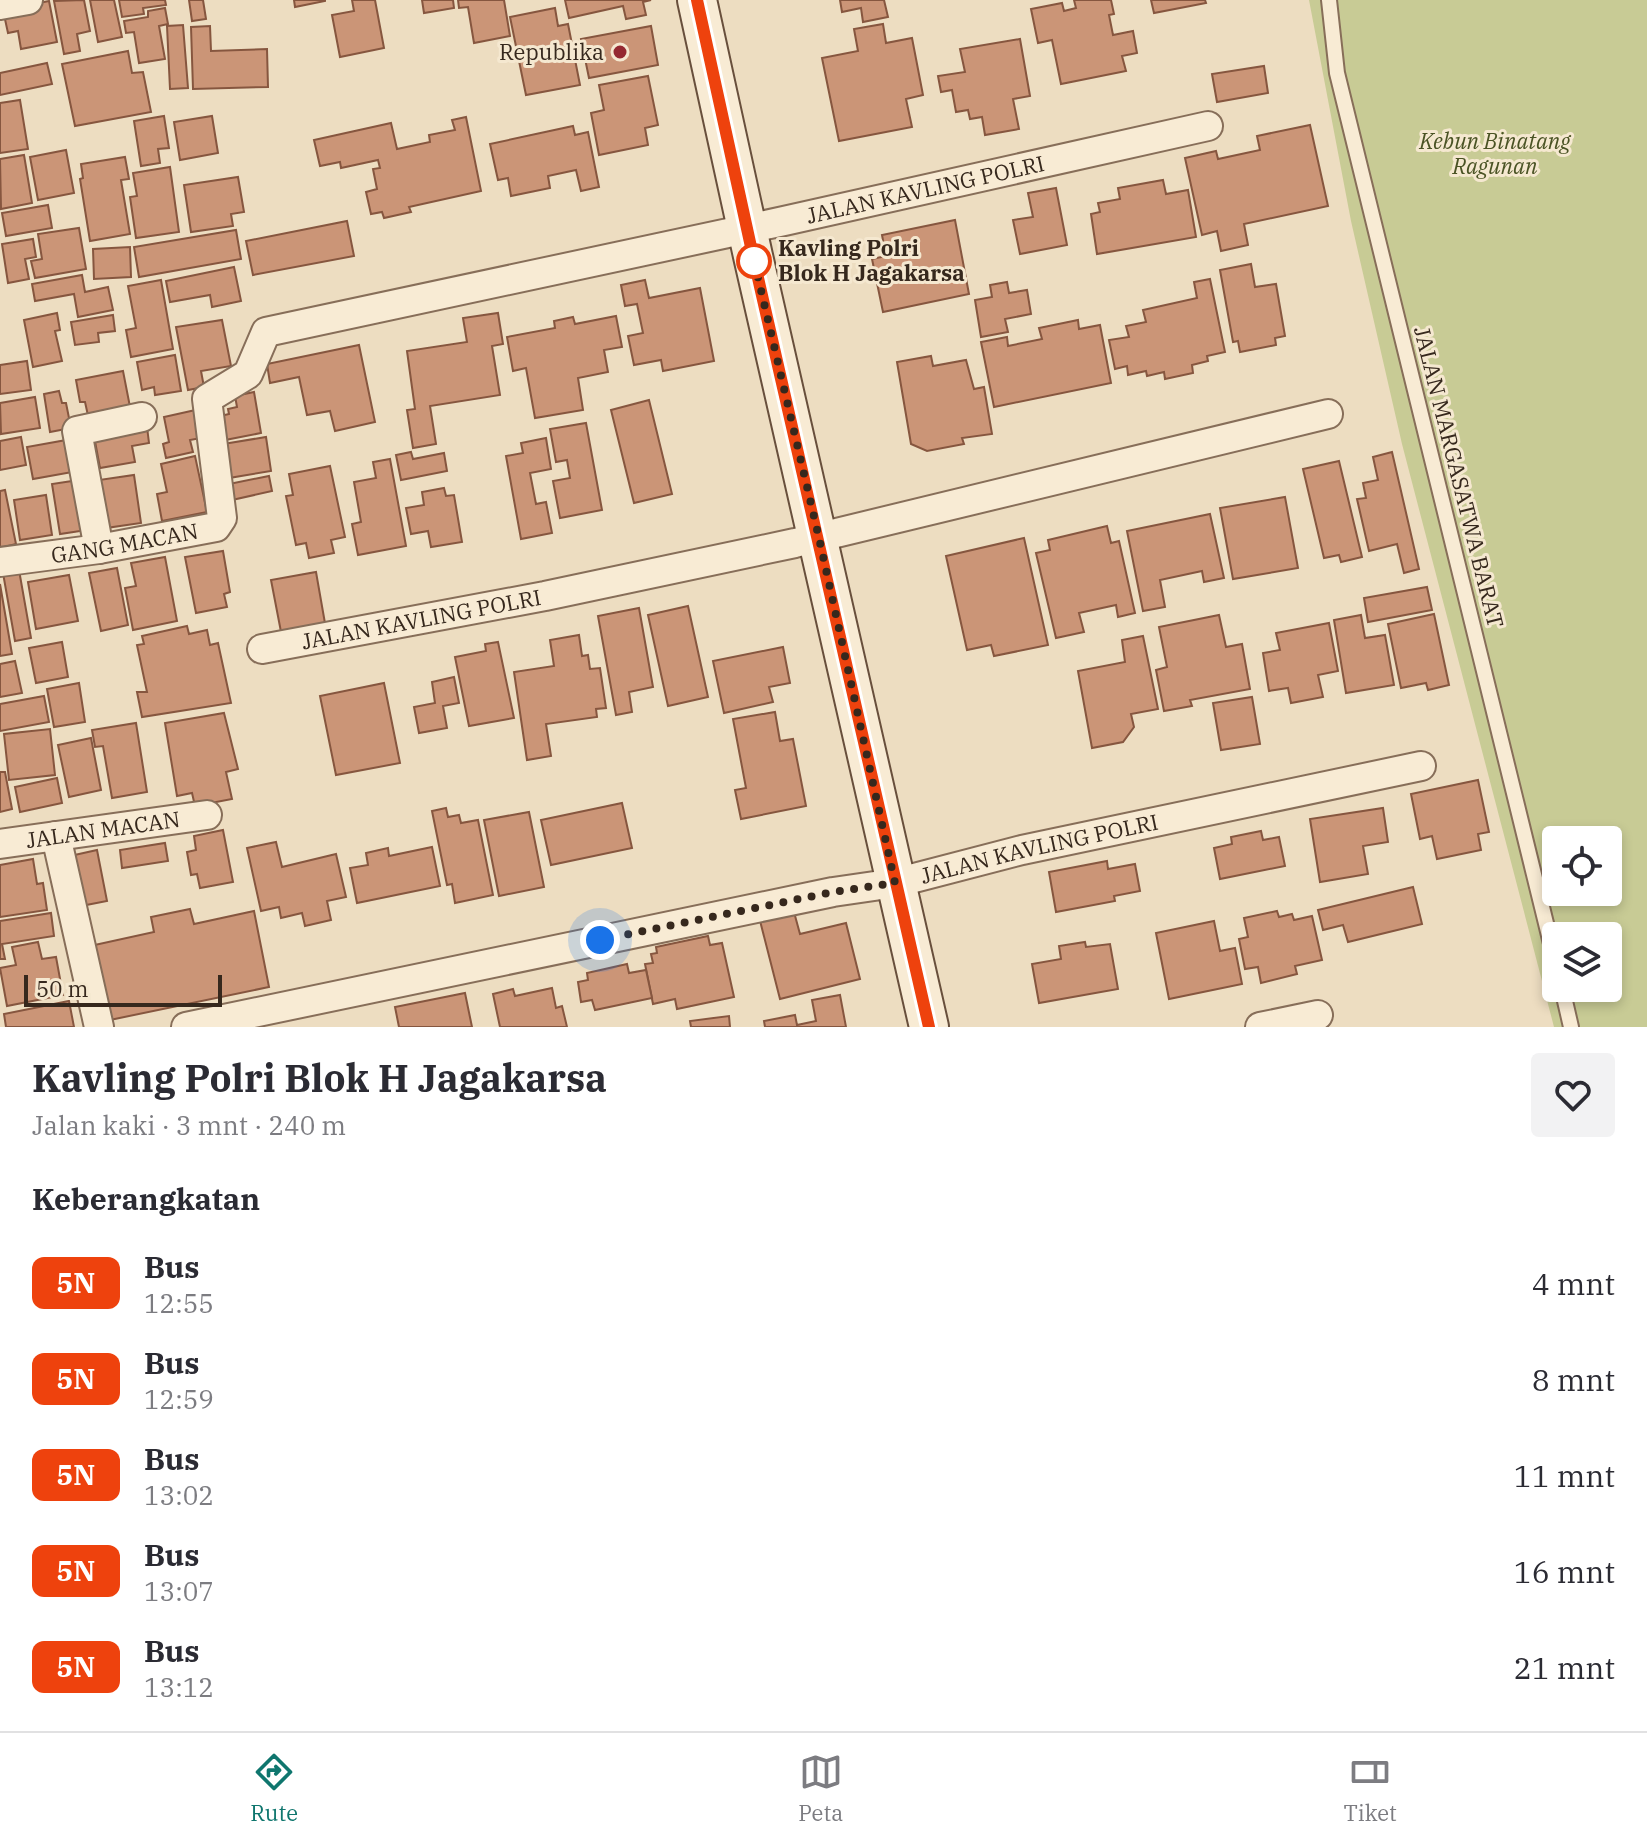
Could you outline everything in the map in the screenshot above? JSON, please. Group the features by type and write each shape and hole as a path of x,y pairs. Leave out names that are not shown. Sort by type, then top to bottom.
{"main road":[{"path":"697,0 746,228 929,1027"}],"street":[{"path":"0,5 28,0"},
{"name":"JALAN KAVLING POLRI","path":"266,332 1208,126"},
{"name":"GANG MACAN","path":"0,562 99,549 216,527 222,518 207,399 248,374 266,332"},
{"name":"JALAN KAVLING POLRI","path":"262,649 545,596 819,538 1328,414"},
{"path":"99,549 77,431 142,417"},
{"name":"JALAN KAVLING POLRI","path":"186,1027 818,895 895,883 1022,850 1421,766"},
{"name":"JALAN MACAN","path":"0,844 207,815"},
{"path":"56,836 99,1027"},
{"path":"1260,1027 1318,1015"}],"lane":[{"name":"JALAN MARGASATWA BARAT","path":"1329,0 1337,73 1546,922"},
{"path":"1565,1002 1571,1027 1565,1027"}],"green space":[{"name":"Kebun Binatang Ragunan","path":"1309,0 1647,0 1647,1027 1554,1027 1547,1002 1622,1002 1622,922 1542,922 1542,981 1402,444 1351,221"}],"building":[{"path":"84,0 90,31 77,34 80,51 64,54 54,1"},
{"path":"90,0 114,0 122,37 98,42"},
{"path":"119,0 165,0 166,5 143,8 144,14 122,17"},
{"path":"189,0 203,0 206,19 192,21"},
{"path":"294,0 325,0 325,1 295,7"},
{"path":"352,0 375,0 384,48 340,57 332,15 354,11"},
{"path":"422,0 453,0 454,8 424,13"},
{"path":"458,0 504,0 510,36 474,43 468,7 459,8"},
{"path":"565,0 651,0 643,2 646,15 626,19 623,6 569,18"},
{"path":"840,0 884,0 888,17 863,22 861,8 842,12"},
{"path":"1074,0 1111,0 1114,14 1109,15 1113,35 1133,31 1137,53 1122,56 1126,71 1061,84 1052,40 1038,43 1031,9 1062,3 1064,11 1076,8"},
{"path":"1151,0 1205,0 1206,3 1154,13"},
{"path":"49,1 57,42 21,49 18,31 8,33 3,10"},
{"path":"165,8 168,24 159,26 165,59 139,63 134,32 126,33 124,21 148,17 148,11"},
{"path":"555,8 558,26 568,24 580,85 526,95 510,17"},
{"path":"883,24 886,43 912,38 923,95 906,99 912,127 839,141 822,58 858,51 854,29"},
{"path":"183,25 188,88 170,89 167,26"},
{"path":"210,26 211,51 267,49 268,87 193,89 191,27"},
{"name":"Republika","path":"651,26 658,65 589,78 581,39"},
{"path":"1020,39 1030,96 1013,99 1019,129 985,135 982,117 970,119 968,110 956,112 952,90 941,92 938,76 965,72 960,49"},
{"path":"128,51 132,73 143,72 151,112 75,126 62,64"},
{"path":"47,63 52,84 0,95 0,73"},
{"path":"1264,66 1268,93 1217,102 1212,74"},
{"path":"648,76 658,125 645,128 648,145 599,155 591,113 604,110 599,85"},
{"path":"20,100 28,149 0,153 0,103"},
{"path":"164,116 169,148 158,149 160,163 141,166 134,121"},
{"path":"212,116 218,153 180,160 174,122"},
{"path":"466,117 481,191 409,207 411,212 384,218 382,212 371,214 366,192 377,189 373,169 380,168 378,160 341,168 340,162 320,166 314,140 391,123 397,149 430,142 429,135 455,130 452,120"},
{"path":"1310,125 1328,206 1244,224 1248,245 1221,251 1217,231 1202,235 1185,158 1216,151 1218,159 1260,150 1257,136"},
{"path":"573,126 575,135 588,132 599,187 581,191 576,170 548,176 550,188 511,196 508,178 498,180 490,144"},
{"path":"66,150 74,193 38,200 30,157"},
{"path":"24,155 32,203 1,209 0,159"},
{"path":"125,157 129,179 121,180 130,234 90,241 80,179 83,178 81,164"},
{"path":"170,167 179,232 136,238 130,197 137,196 133,173"},
{"path":"238,177 244,212 231,214 233,226 191,232 184,185"},
{"path":"1163,180 1166,194 1188,190 1196,237 1097,254 1091,214 1100,212 1098,203 1120,199 1118,188"},
{"path":"1056,188 1067,245 1020,254 1013,220 1033,217 1028,193"},
{"path":"48,205 52,228 6,236 2,213"},
{"path":"955,220 969,294 883,312 872,259 886,256 882,235"},
{"path":"347,221 354,256 253,275 246,241"},
{"path":"79,228 86,269 35,278 31,261 42,259 38,234"},
{"path":"236,230 241,259 139,277 134,247"},
{"path":"33,239 36,257 25,259 29,279 8,283 2,244"},
{"path":"130,247 131,277 94,279 93,249"},
{"path":"1251,264 1255,287 1276,284 1285,336 1275,338 1276,345 1240,352 1238,341 1233,342 1220,270"},
{"path":"234,267 241,301 212,307 210,295 170,302 166,281"},
{"path":"82,275 85,292 108,287 113,310 78,317 74,294 35,301 32,284"},
{"path":"1210,279 1225,352 1207,356 1208,361 1192,365 1193,373 1165,379 1164,372 1147,376 1146,371 1128,375 1127,366 1115,369 1109,340 1129,337 1126,326 1146,322 1143,310 1197,298 1194,282"},
{"path":"161,280 173,349 131,357 126,330 136,328 128,286"},
{"path":"645,280 649,298 700,288 714,361 663,371 661,360 634,365 628,336 643,333 637,304 625,306 621,285"},
{"path":"1007,282 1009,293 1027,290 1031,314 1005,319 1008,332 981,337 975,300 992,297 990,285"},
{"path":"57,313 60,330 55,331 62,361 33,367 24,320"},
{"path":"498,313 503,344 492,346 500,395 430,406 436,444 413,448 407,410 415,409 407,351 467,342 463,318"},
{"path":"113,315 115,331 98,333 99,342 75,345 71,322"},
{"path":"616,316 622,347 604,350 608,372 578,378 583,410 535,418 526,368 513,371 507,337 555,328 554,321 573,317 575,324"},
{"path":"222,320 231,366 201,371 204,387 188,390 176,327"},
{"path":"1078,320 1079,329 1100,325 1111,383 994,407 981,342 1007,337 1008,346 1042,339 1039,328"},
{"path":"359,345 375,422 335,431 330,411 307,415 299,377 270,383 267,364"},
{"path":"175,355 181,391 155,395 154,387 142,390 137,362"},
{"path":"931,356 933,366 966,360 974,389 984,387 992,434 962,438 964,444 927,451 911,444 897,362"},
{"path":"27,361 31,390 0,394 0,365"},
{"path":"123,371 131,412 89,420 85,402 80,402 76,380"},
{"path":"59,391 62,403 66,403 71,428 50,432 44,394"},
{"path":"254,392 261,433 220,441 216,417 229,414 228,409 237,407 235,396"},
{"path":"35,397 40,428 1,434 0,403"},
{"path":"649,400 672,494 634,503 611,410"},
{"path":"200,409 206,437 190,440 193,452 166,458 163,444 169,442 164,417"},
{"path":"586,423 602,510 560,518 553,481 570,478 567,460 556,462 550,429"},
{"path":"147,427 149,443 132,446 135,462 100,468 94,436"},
{"path":"21,437 26,465 0,470 0,441"},
{"path":"266,437 271,471 223,479 217,445"},
{"path":"546,438 551,469 530,473 536,504 546,502 552,533 521,539 506,456 523,453 521,443"},
{"path":"72,439 78,471 33,479 27,447"},
{"path":"411,452 413,459 444,453 447,471 401,480 396,455"},
{"path":"1392,452 1419,569 1404,573 1397,544 1369,551 1357,499 1366,498 1363,483 1378,480 1373,457"},
{"path":"195,456 207,512 162,521 157,494 167,492 161,464"},
{"path":"390,459 406,546 358,555 352,524 361,522 354,482 376,478 373,462"},
{"path":"1339,461 1362,557 1341,562 1339,555 1324,558 1303,469"},
{"path":"330,466 345,537 331,540 334,553 309,558 306,543 296,545 286,496 293,495 289,474"},
{"path":"134,475 141,523 106,528 99,480"},
{"path":"269,476 272,491 232,500 229,484"},
{"path":"79,480 87,530 60,534 52,484"},
{"path":"444,488 446,496 454,495 462,542 431,547 428,531 411,534 406,508 424,505 422,492"},
{"path":"5,490 16,544 0,548 0,491"},
{"path":"46,495 52,535 20,540 14,500"},
{"path":"1285,497 1298,568 1233,579 1220,508"},
{"path":"1210,514 1224,578 1204,582 1202,571 1160,580 1165,607 1143,611 1127,531"},
{"path":"1107,526 1111,543 1119,541 1135,613 1118,617 1116,605 1079,613 1084,632 1056,638 1036,553 1050,550 1048,540"},
{"path":"1024,538 1048,645 994,656 991,645 967,650 946,556"},
{"path":"223,551 230,592 224,594 227,607 196,613 185,557"},
{"path":"165,557 177,621 133,630 125,588 136,586 131,563"},
{"path":"117,568 128,625 101,631 89,573"},
{"path":"19,570 31,638 15,641 3,573"},
{"path":"316,572 326,629 282,637 271,580"},
{"path":"69,575 78,621 36,629 28,582"},
{"path":"0,584 12,654 0,656"},
{"path":"1427,587 1432,610 1368,622 1364,598"},
{"path":"688,606 708,697 668,706 648,615"},
{"path":"639,608 653,687 629,692 632,712 616,715 598,616"},
{"path":"1434,614 1449,685 1428,690 1426,683 1401,688 1388,624"},
{"path":"1219,615 1226,647 1242,644 1250,689 1190,700 1192,706 1164,711 1156,670 1167,667 1159,627"},
{"path":"1361,615 1365,638 1385,635 1394,685 1346,693 1334,620"},
{"path":"1329,623 1338,671 1318,675 1323,697 1291,703 1288,688 1269,691 1263,653 1280,650 1276,633"},
{"path":"187,626 189,634 207,630 210,645 218,643 231,703 142,717 137,692 147,692 137,645 144,644 142,636"},
{"path":"579,635 582,656 588,655 590,669 600,668 606,708 596,709 597,717 546,724 551,756 527,760 514,672 554,666 550,640"},
{"path":"1143,636 1158,709 1131,714 1134,727 1123,742 1092,748 1078,671 1125,662 1122,640"},
{"path":"62,642 68,677 36,683 29,648"},
{"path":"498,642 514,718 469,726 455,657 486,651 485,644"},
{"path":"783,647 790,683 769,687 773,702 724,713 713,661"},
{"path":"15,661 22,693 0,697 0,664"},
{"path":"454,677 459,703 443,706 447,728 419,733 414,707 435,703 432,682"},
{"path":"79,683 85,722 54,727 47,689"},
{"path":"384,683 400,763 336,775 320,696"},
{"path":"44,696 49,722 0,731 0,704"},
{"path":"1252,697 1260,744 1221,750 1213,703"},
{"path":"775,712 780,741 793,739 806,806 741,819 735,790 746,788 733,719"},
{"path":"224,713 238,769 226,772 232,799 195,806 192,793 177,796 165,723"},
{"path":"136,723 147,792 112,798 103,746 95,747 92,730"},
{"path":"50,729 55,775 9,780 4,734"},
{"path":"91,738 101,790 69,797 58,745"},
{"path":"0,772 5,772 12,809 0,812"},
{"path":"57,778 62,803 20,812 15,787"},
{"path":"1478,780 1489,832 1478,834 1481,850 1437,859 1432,836 1420,839 1411,794"},
{"path":"622,803 632,848 551,865 541,820"},
{"path":"446,808 448,817 459,815 461,823 478,820 493,895 455,903 452,884 447,885 432,811"},
{"path":"1383,808 1388,842 1363,846 1368,874 1320,882 1310,819"},
{"path":"529,812 544,887 499,896 484,820"},
{"path":"223,830 233,882 200,888 197,874 191,875 187,852 196,850 194,836"},
{"path":"1261,831 1263,840 1279,837 1285,866 1220,879 1214,848 1232,844 1231,837"},
{"path":"276,842 282,867 336,854 346,897 327,901 331,920 305,926 302,913 281,918 279,907 261,911 247,848"},
{"path":"165,843 168,861 122,868 120,850"},
{"path":"432,847 440,886 357,903 350,868 368,865 366,853 388,848 389,856"},
{"path":"97,850 107,901 81,906 70,856"},
{"path":"33,859 37,884 43,883 47,910 0,917 0,865"},
{"path":"1107,861 1108,869 1135,864 1140,891 1114,896 1115,901 1056,912 1049,872"},
{"path":"1413,887 1422,924 1348,942 1343,925 1323,930 1318,910"},
{"path":"791,901 800,934 846,923 860,979 780,999 757,909"},
{"path":"190,909 194,924 254,911 269,987 105,1021 90,946 154,932 151,917"},
{"path":"1277,911 1279,917 1292,914 1294,920 1312,916 1322,960 1295,966 1297,974 1261,983 1258,967 1245,969 1239,939 1248,937 1244,918"},
{"path":"51,913 54,936 2,944 5,959 0,959 0,921"},
{"path":"1214,921 1220,951 1235,948 1242,984 1169,999 1156,933"},
{"path":"708,936 710,945 722,943 734,997 677,1009 675,999 653,1004 645,964 653,963 651,954 657,953 656,947"},
{"path":"38,942 42,959 56,957 63,995 7,1006 0,968 16,965 12,947"},
{"path":"1085,942 1086,947 1110,944 1118,989 1039,1003 1032,964 1061,959 1059,946"},
{"path":"627,964 629,973 646,970 652,998 595,1010 592,1000 581,1002 578,982 588,980 587,973"},
{"path":"552,988 556,1008 562,1006 567,1027 500,1027 493,994 513,989 515,996"},
{"path":"465,993 472,1027 399,1027 395,1007"},
{"path":"840,995 846,1027 765,1027 764,1021 795,1015 797,1025 816,1021 812,1000"},
{"path":"69,1001 74,1027 6,1027 4,1014"},
{"path":"729,1016 730,1027 691,1027 690,1021"}],"bus line":[{"name":"5N","path":"697,0 929,1027"}],"place":[{"name":"Republika","path":"620,52"},
{"name":"Kavling Polri Blok H Jagakarsa","path":"754,261"}],"route":[{"path":"600,940 833,892 895,883 753,256 754,261"}]}
